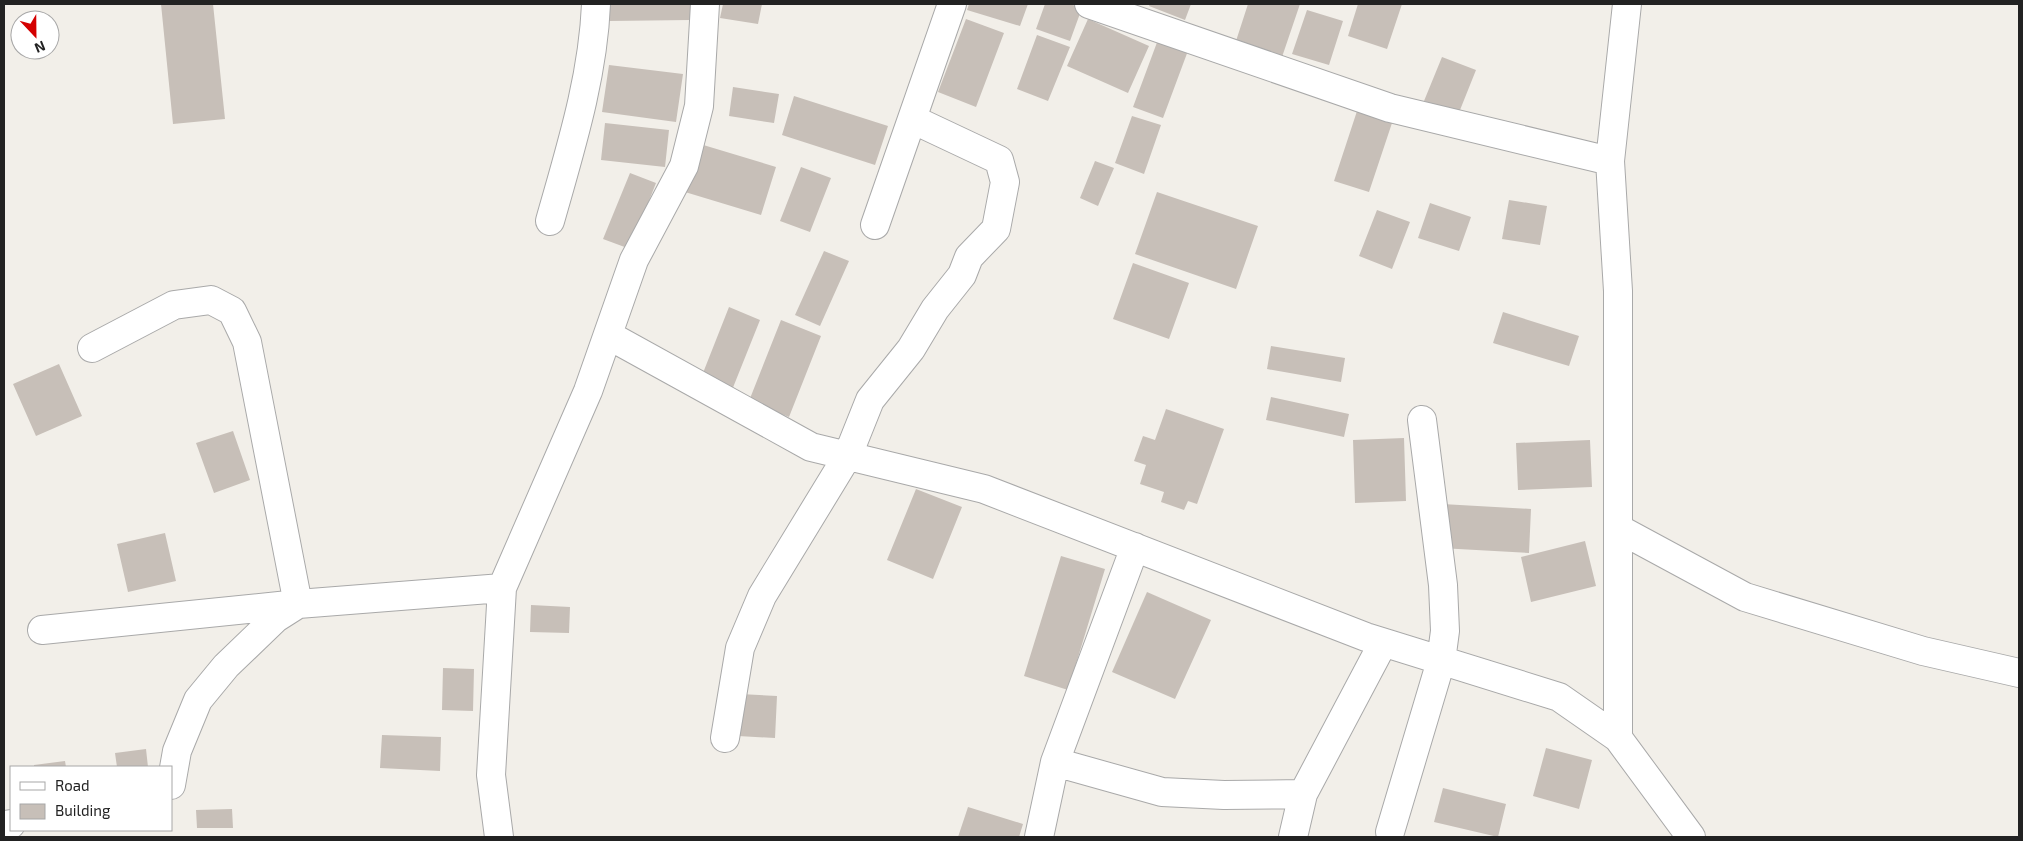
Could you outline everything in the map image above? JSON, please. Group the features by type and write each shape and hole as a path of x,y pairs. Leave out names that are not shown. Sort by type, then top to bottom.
{"street":[{"path":"550,221 578,122 595,24 596,4"},
{"path":"499,837 491,776 502,588 588,391 634,260 684,166 699,106 705,4"},
{"path":"874,225 952,4"},
{"path":"1089,4 1390,108 1610,161"},
{"path":"1618,738 1618,290 1610,161 1627,4"},
{"path":"725,738 740,648 762,596 848,455 870,400 911,349 935,309 962,275 969,257 996,229 1005,182 999,160 912,119"},
{"path":"92,348 174,305 211,300 232,311 247,342 298,604"},
{"path":"608,335 811,446 984,488 1383,642 1559,698 1618,738 1690,837"},
{"path":"1390,832 1441,661 1445,631 1443,585 1422,420"},
{"path":"1619,529 1744,597 1924,651 2019,673"},
{"path":"1039,837 1055,762 1135,547"},
{"path":"42,630 298,604 502,588"},
{"path":"172,779 177,751 198,700 226,666 276,618 298,604"},
{"path":"1293,837 1303,794 1383,642"},
{"path":"1055,762 1162,792 1224,795 1303,794"}],"building":[{"path":"161,4 213,4 225,119 173,124"},
{"path":"609,4 690,4 690,20 609,21"},
{"path":"723,4 762,4 758,24 720,18"},
{"path":"969,4 1028,4 1020,26 967,10"},
{"path":"1045,4 1070,4 1082,8 1070,41 1036,29"},
{"path":"1150,4 1191,4 1185,20 1149,6"},
{"path":"1248,4 1300,4 1282,57 1236,41"},
{"path":"1358,4 1402,4 1387,49 1348,36"},
{"path":"1307,10 1343,21 1329,65 1292,54"},
{"path":"966,19 1004,33 976,107 938,92"},
{"path":"1088,19 1149,46 1128,93 1067,66"},
{"path":"1037,35 1070,47 1048,101 1017,89"},
{"path":"1159,37 1189,48 1163,118 1133,107"},
{"path":"1442,57 1476,70 1458,115 1424,101"},
{"path":"609,65 683,74 676,122 602,112"},
{"path":"733,87 779,94 774,123 729,116"},
{"path":"794,96 888,126 875,165 782,135"},
{"path":"1358,108 1393,120 1369,192 1334,181"},
{"path":"1132,116 1161,125 1144,174 1115,163"},
{"path":"605,123 669,130 665,167 601,160"},
{"path":"700,144 776,167 761,215 685,192"},
{"path":"1095,161 1114,168 1098,206 1080,198"},
{"path":"801,167 831,178 810,232 780,221"},
{"path":"630,173 656,183 630,249 603,239"},
{"path":"1157,192 1258,226 1236,289 1135,254"},
{"path":"1509,200 1547,206 1540,245 1502,239"},
{"path":"1430,203 1471,217 1459,251 1418,238"},
{"path":"1377,210 1410,222 1392,269 1359,256"},
{"path":"824,251 849,261 820,326 795,315"},
{"path":"1133,263 1189,283 1169,339 1113,319"},
{"path":"729,307 760,320 732,390 701,378"},
{"path":"1503,312 1579,336 1569,366 1493,343"},
{"path":"781,320 821,336 789,417 749,401"},
{"path":"1271,346 1345,358 1341,382 1267,369"},
{"path":"59,364 82,416 36,436 13,384"},
{"path":"1271,397 1349,414 1344,437 1266,420"},
{"path":"1166,409 1224,429 1197,504 1188,501 1184,510 1161,502 1164,492 1140,484 1146,465 1134,461 1143,436 1155,440"},
{"path":"233,431 250,480 214,493 196,443"},
{"path":"1404,438 1406,501 1355,503 1353,440"},
{"path":"1590,440 1592,487 1518,490 1516,443"},
{"path":"916,489 962,507 933,579 887,560"},
{"path":"1442,504 1531,509 1529,553 1440,548"},
{"path":"165,533 176,581 128,592 117,544"},
{"path":"1585,541 1596,586 1531,602 1521,557"},
{"path":"1061,556 1105,569 1068,690 1024,676"},
{"path":"1147,592 1211,620 1175,699 1112,672"},
{"path":"531,605 570,607 569,633 530,632"},
{"path":"443,668 474,669 473,711 442,710"},
{"path":"740,694 777,696 775,738 738,736"},
{"path":"382,735 441,737 440,771 380,768"},
{"path":"1546,748 1592,760 1579,809 1533,796"},
{"path":"146,749 148,766 117,766 115,753"},
{"path":"65,761 66,766 34,766"},
{"path":"1443,788 1506,804 1498,837 1434,822"},
{"path":"968,807 1023,824 1019,837 958,837"},
{"path":"232,809 233,828 197,828 196,810"}]}
